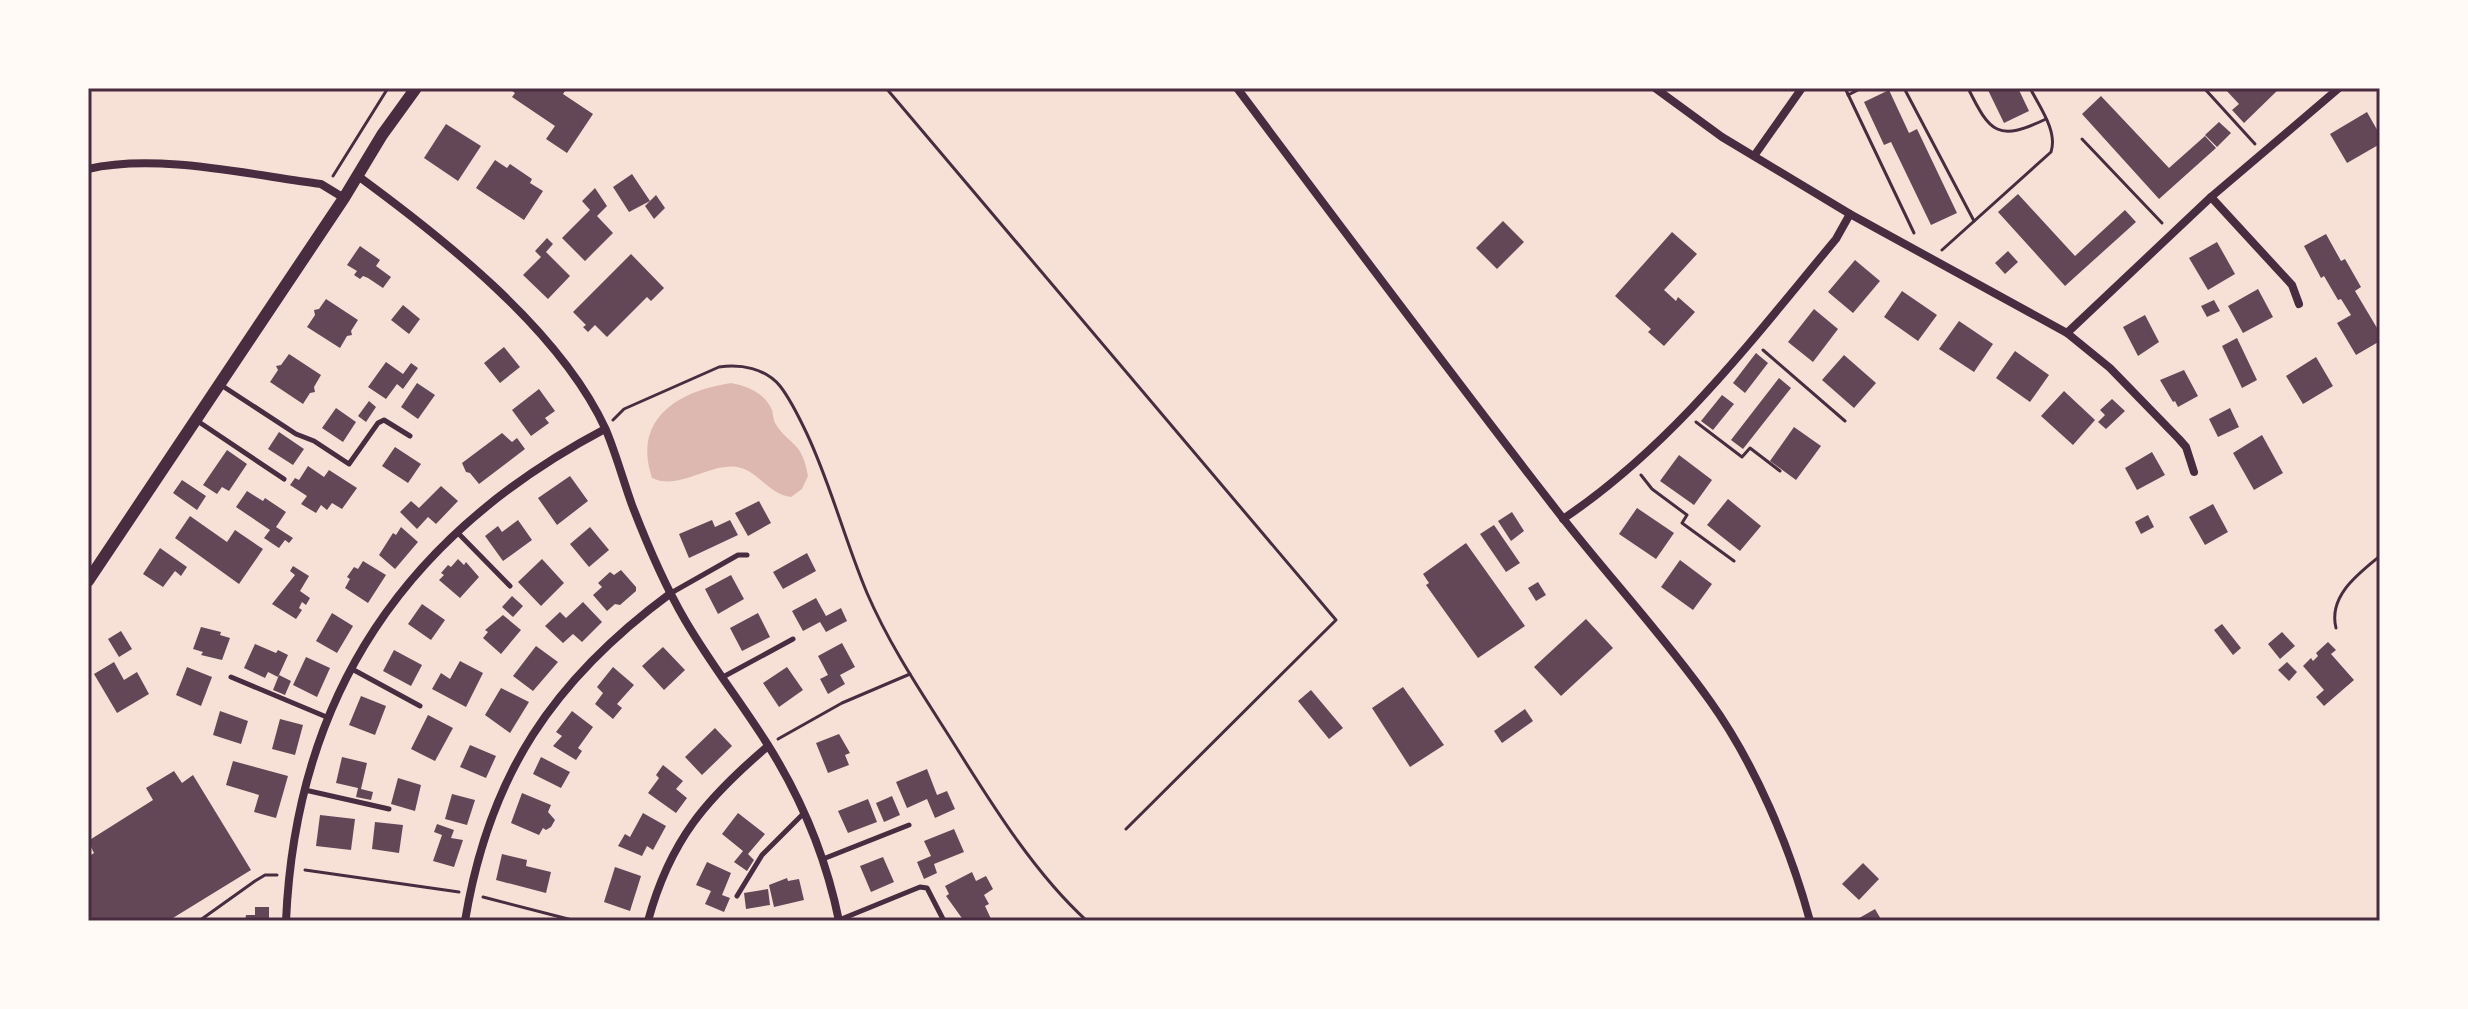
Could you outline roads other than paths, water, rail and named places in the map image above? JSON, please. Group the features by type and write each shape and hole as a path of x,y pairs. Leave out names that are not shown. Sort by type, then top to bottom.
{"main road":[{"path":"88,581 416,88"}],"street":[{"path":"1237,88 1563,519 1711,703 1734,738 1768,807 1804,896 1810,921"},
{"path":"1655,88 1689,115 1850,214 2067,333 2110,368 2179,439 2186,447 2194,472"},
{"path":"1754,156 1802,88"},
{"path":"2067,333 2211,197 2339,88"},
{"path":"88,169 158,164 329,187 344,198"},
{"path":"358,176 442,240 507,300 586,394 605,429 636,516 671,593 722,678 768,746 804,812 823,859 839,920"},
{"path":"2211,197 2292,285 2299,304"},
{"path":"1563,519 1634,466 1687,415 1836,239 1850,214"},
{"path":"286,921 289,872 304,789 329,718 352,669 394,599 456,531 486,505 542,464 605,429"},
{"path":"465,921 487,830 517,759 577,675 606,644 671,593"},
{"path":"648,921 667,866 690,826 728,781 768,746"}],"lane":[{"path":"220,385 349,464 378,423 384,420 410,436"},
{"path":"196,420 284,479"},
{"path":"456,531 510,586"},
{"path":"671,593 738,555 747,555"},
{"path":"722,678 793,639"},
{"path":"352,669 420,706"},
{"path":"231,677 329,718"},
{"path":"304,789 389,809"},
{"path":"737,896 762,855 804,812"},
{"path":"823,859 909,825"},
{"path":"839,920 920,887 927,888 944,921"}]}
